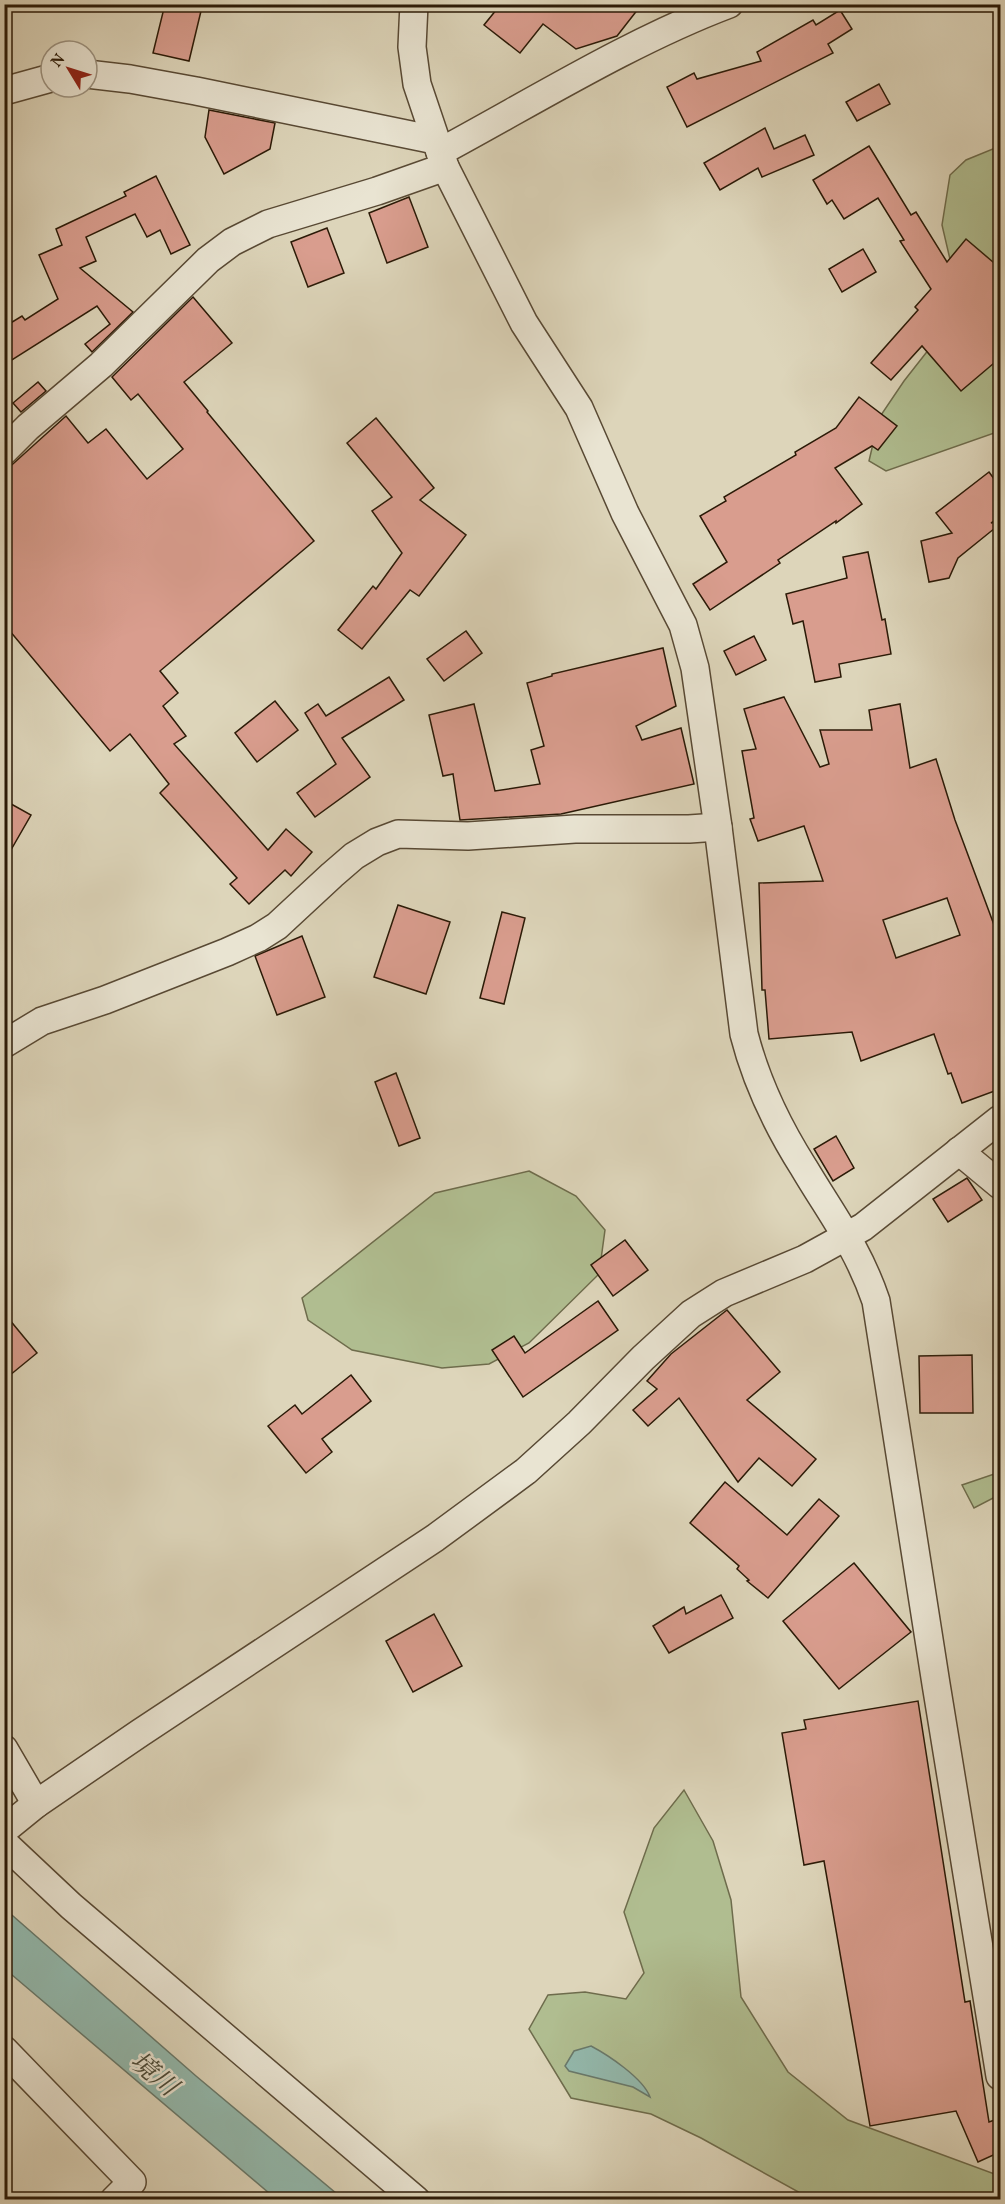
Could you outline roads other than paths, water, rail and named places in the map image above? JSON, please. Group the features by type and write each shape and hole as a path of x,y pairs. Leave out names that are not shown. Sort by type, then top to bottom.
{"street":[{"path":"414,4 412,47 417,84 440,153 524,323 579,408 625,513 683,625 695,668 744,1034 751,1061 764,1093 803,1167 847,1235 866,1271 876,1301 1000,2076"},
{"path":"4,451 28,427 101,365 208,260 232,242 268,224 377,191 440,153 621,54 729,4"},
{"path":"99,76 185,89 440,153"},
{"path":"4,91 39,81"},
{"path":"4,1044 42,1021 116,996 258,938 277,926 354,856 377,842 398,834 468,836 575,829 718,827"},
{"path":"4,1830 36,1804 435,1538 517,1478 579,1423 643,1358 691,1314 724,1293 806,1259 863,1227 1000,1119"},
{"path":"959,1151 1000,1185"},
{"path":"4,1749 36,1804"},
{"path":"4,1843 71,1906 416,2199"},
{"path":"4,2050 132,2182 114,2199"}],"water":[{"name":"境川","path":"5,1909 196,2076 343,2199 276,2199 5,1969"},
{"path":"591,2046 633,2075 650,2097 633,2087 569,2071 565,2066 574,2051"}]}
